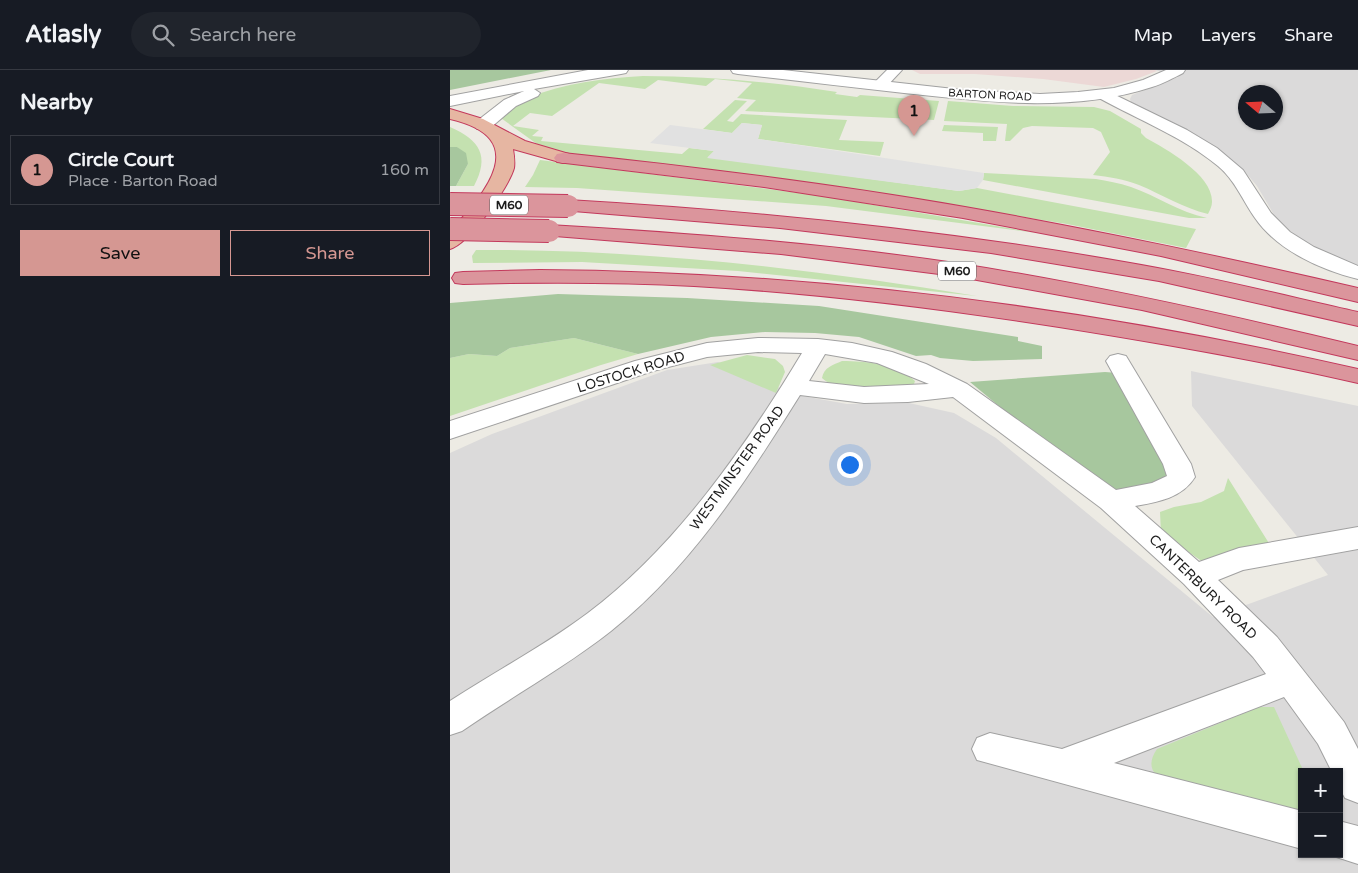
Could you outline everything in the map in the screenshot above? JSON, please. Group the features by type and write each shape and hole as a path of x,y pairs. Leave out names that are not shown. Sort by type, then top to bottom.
{"highway":[{"path":"450,114 464,117 519,146 563,158 775,184 952,211 1178,253 1358,295"},
{"path":"450,243 478,213 504,171 506,158 503,145 487,129"},
{"name":"M60","path":"450,204 568,206 756,218 915,235 1133,270 1358,319"},
{"name":"M60","path":"450,229 650,236 877,259 1011,279 1228,322 1358,353"},
{"path":"456,279 564,276 714,281 889,295 982,307 1180,339 1358,376"}],"street":[{"path":"450,102 596,73 621,70"},
{"name":"BARTON ROAD","path":"738,70 946,92 1077,98 1104,95 1136,88 1169,76 1178,70"},
{"path":"880,85 894,70"},
{"path":"487,129 501,109 518,98 596,73"},
{"path":"1104,95 1172,128 1224,161 1242,181 1265,219 1276,229 1303,249 1351,271"},
{"name":"LOSTOCK ROAD","path":"450,430 644,366 707,350 758,345 818,346"},
{"name":"WESTMINSTER ROAD","path":"450,720 550,658 618,607 668,559 714,504 795,387 818,346"},
{"name":"CANTERBURY ROAD","path":"818,346 852,350 884,357 917,369 958,389 1111,501 1195,576 1265,647 1331,733 1358,786"},
{"path":"1111,501 1168,487 1179,481 1181,477 1177,464 1118,361"},
{"path":"795,387 864,395 908,394 958,389"},
{"path":"1195,576 1239,559 1358,538"},
{"path":"1062,766 1290,680"},
{"path":"990,749 1062,766 1298,829"},
{"path":"1343,841 1358,845"}],"shaded area":[{"path":"912,70 1157,71 1136,79 1104,87 1043,79 975,74 920,74"},
{"path":"1155,70 1358,70 1358,267 1317,249 1294,234 1276,218 1257,186 1246,173 1222,152 1131,103 1132,95 1178,77"},
{"path":"742,123 762,125 758,139 984,173 983,180 977,188 959,191 707,158 714,151 650,143 670,125 732,133"},
{"path":"718,362 797,395 847,404 909,403 954,413 996,438 1213,617 1328,575 1192,406 1191,371 1358,406 1358,873 450,873 450,453 492,434 667,370"}],"green space":[{"path":"450,70 551,70 450,90"},
{"path":"643,76 740,80 813,88 857,97 860,95 939,101 934,120 745,111 756,100 737,98 752,83 715,79 706,86 658,80 645,89 599,83 552,116 530,113 513,126 539,130 532,136 543,137 541,141 682,154 689,148 714,151 708,157 959,191 977,188 1196,229 1186,248 1067,224 931,202 565,154 536,148 537,144 498,116 524,100 570,85 614,78"},
{"path":"735,100 747,101 727,121 733,122 741,114 847,120 839,140 884,142 880,156 758,139 762,125 742,123 732,133 703,129"},
{"path":"948,101 1013,106 1094,107 1110,111 1141,129 1141,133 1146,138 1176,156 1197,173 1205,182 1210,192 1212,205 1210,210 1208,214 1182,205 1133,183 1116,178 1093,175 1110,152 1101,132 1093,128 1032,126 1023,128 1010,141 1005,141 1007,124 944,121"},
{"path":"944,125 998,127 996,141 983,141 983,133 942,131"},
{"path":"450,127 469,137 479,150 481,166 474,186 456,186 468,164 457,147 450,147"},
{"path":"450,147 457,147 466,153 468,164 456,186 450,186"},
{"path":"540,160 822,196 1037,233 826,206 577,188 525,187"},
{"path":"984,173 1109,181 1131,187 1187,212 1207,218 1189,218 983,180"},
{"path":"476,250 602,253 728,262 852,277 977,296 738,271 582,262 473,263 472,256"},
{"path":"558,294 687,298 819,306 1018,337 1018,341 1042,346 1042,359 973,361 940,358 931,355 916,356 859,337 815,333 765,332 711,337 638,354 574,338 510,348 497,356 469,354 450,358 450,303"},
{"path":"574,338 638,354 450,416 450,358 469,354 497,356 510,348"},
{"path":"747,355 775,359 783,366 785,372 776,393 710,365"},
{"path":"842,361 890,367 915,381 913,387 865,389 840,386 822,378 827,369"},
{"path":"1105,372 1118,373 1181,477 1112,500 970,382"},
{"path":"1228,478 1272,548 1203,562 1161,533 1160,512 1174,507 1201,502 1224,491"},
{"path":"1259,707 1274,707 1302,768 1298,768 1298,810 1168,783 1158,777 1152,769 1152,760 1157,749"}],"place":[{"name":"Circle Court","path":"914,136"}]}
